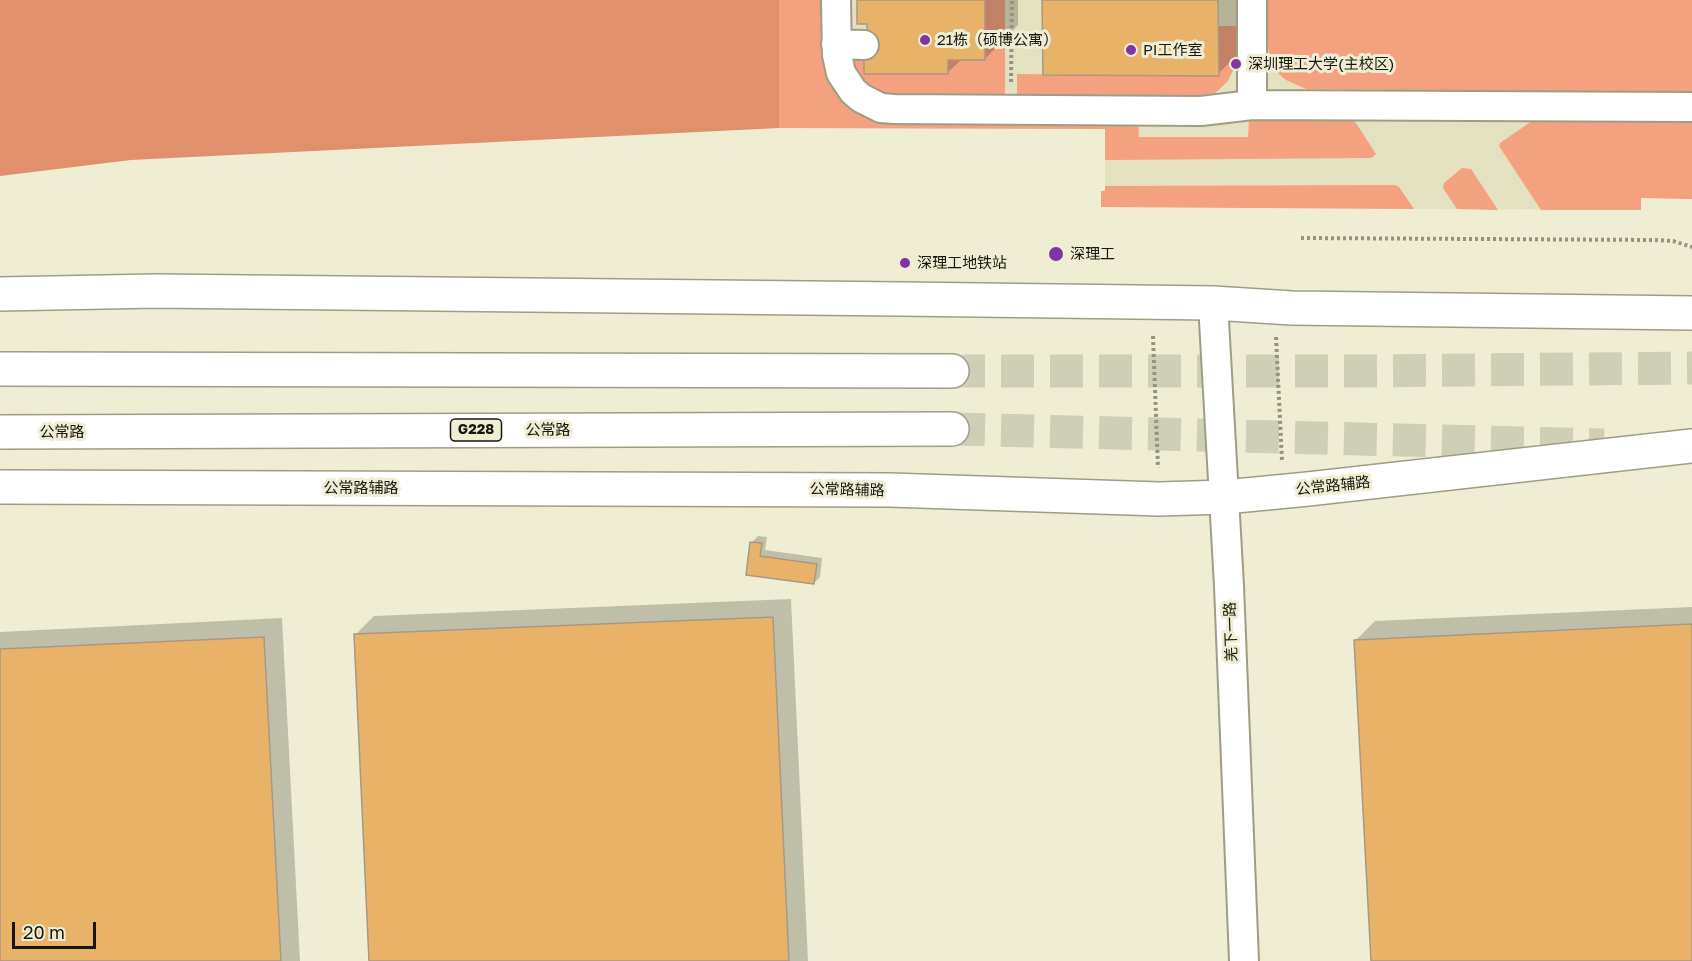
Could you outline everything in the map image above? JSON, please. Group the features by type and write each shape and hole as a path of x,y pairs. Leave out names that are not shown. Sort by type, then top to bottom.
{"main road":[{"path":"0,294 156,291 1213,303 1292,308 1692,313"},
{"path":"0,369 952,371"},
{"name":"公常路","path":"0,432 952,429"},
{"name":"公常路辅路","path":"0,487 670,488 890,490 1136,499 1225,497 1692,446"}],"street":[{"path":"836,0 850,44 838,64 845,81 853,91 871,104 894,109 1201,111 1252,105 1692,107"},
{"path":"1252,0 1252,105"},
{"name":"羌下一路","path":"1213,303 1225,497 1244,961"}],"path":[{"path":"1011,110 1012,0"},
{"path":"1301,238 1655,240 1673,241 1692,247"},
{"path":"1153,336 1158,468"},
{"path":"1276,336 1282,462"}],"shaded area":[{"path":"0,0 779,0 779,128 131,160 0,176"},
{"name":"深圳理工大学(主校区)","path":"779,0 1692,0 1692,199 1641,198 1641,210 1101,207 1101,191 1105,190 1105,129 779,128"},
{"path":"779,0 828,0 844,94 1138,119 1139,137 1248,137 1249,120 1354,120 1376,154 1371,158 1105,160 1105,129 779,128"},
{"path":"985,0 1005,0 1005,102 872,95 849,60 864,53 865,74 947,74 948,60 985,60"},
{"path":"1267,0 1692,0 1692,93 1306,89 1286,80 1279,74 1270,59 1267,41"},
{"path":"1219,26 1237,26 1237,61 1228,81 1211,97 1017,101 1017,74 1218,76"},
{"path":"1532,121 1692,122 1692,199 1641,198 1641,210 1541,210 1499,146"},
{"path":"1462,168 1471,169 1498,210 1457,209 1443,188 1444,183"},
{"path":"1395,185 1399,187 1414,209 1101,207 1101,191 1105,191 1105,186"}],"building":[{"name":"21栋（硕博公寓）","path":"857,0 985,0 985,60 948,60 948,74 864,74 864,32 867,32 867,24 857,24"},
{"name":"PI工作室","path":"1042,0 1218,0 1219,76 1043,75"},
{"path":"750,542 762,543 760,556 817,564 814,584 746,575"},
{"path":"773,617 789,961 369,961 354,634"},
{"path":"1692,624 1692,961 1371,961 1354,640"},
{"path":"264,637 281,961 0,961 0,649"}],"tunnel":[{"path":"952,371 1692,368"},
{"path":"952,429 1604,445"}],"place":[{"name":"21栋（硕博公寓）","path":"925,40"},
{"name":"PI工作室","path":"1131,50"},
{"name":"深圳理工大学(主校区)","path":"1236,64"},
{"name":"深理工","path":"1056,254"},
{"name":"深理工地铁站","path":"905,263"}]}
